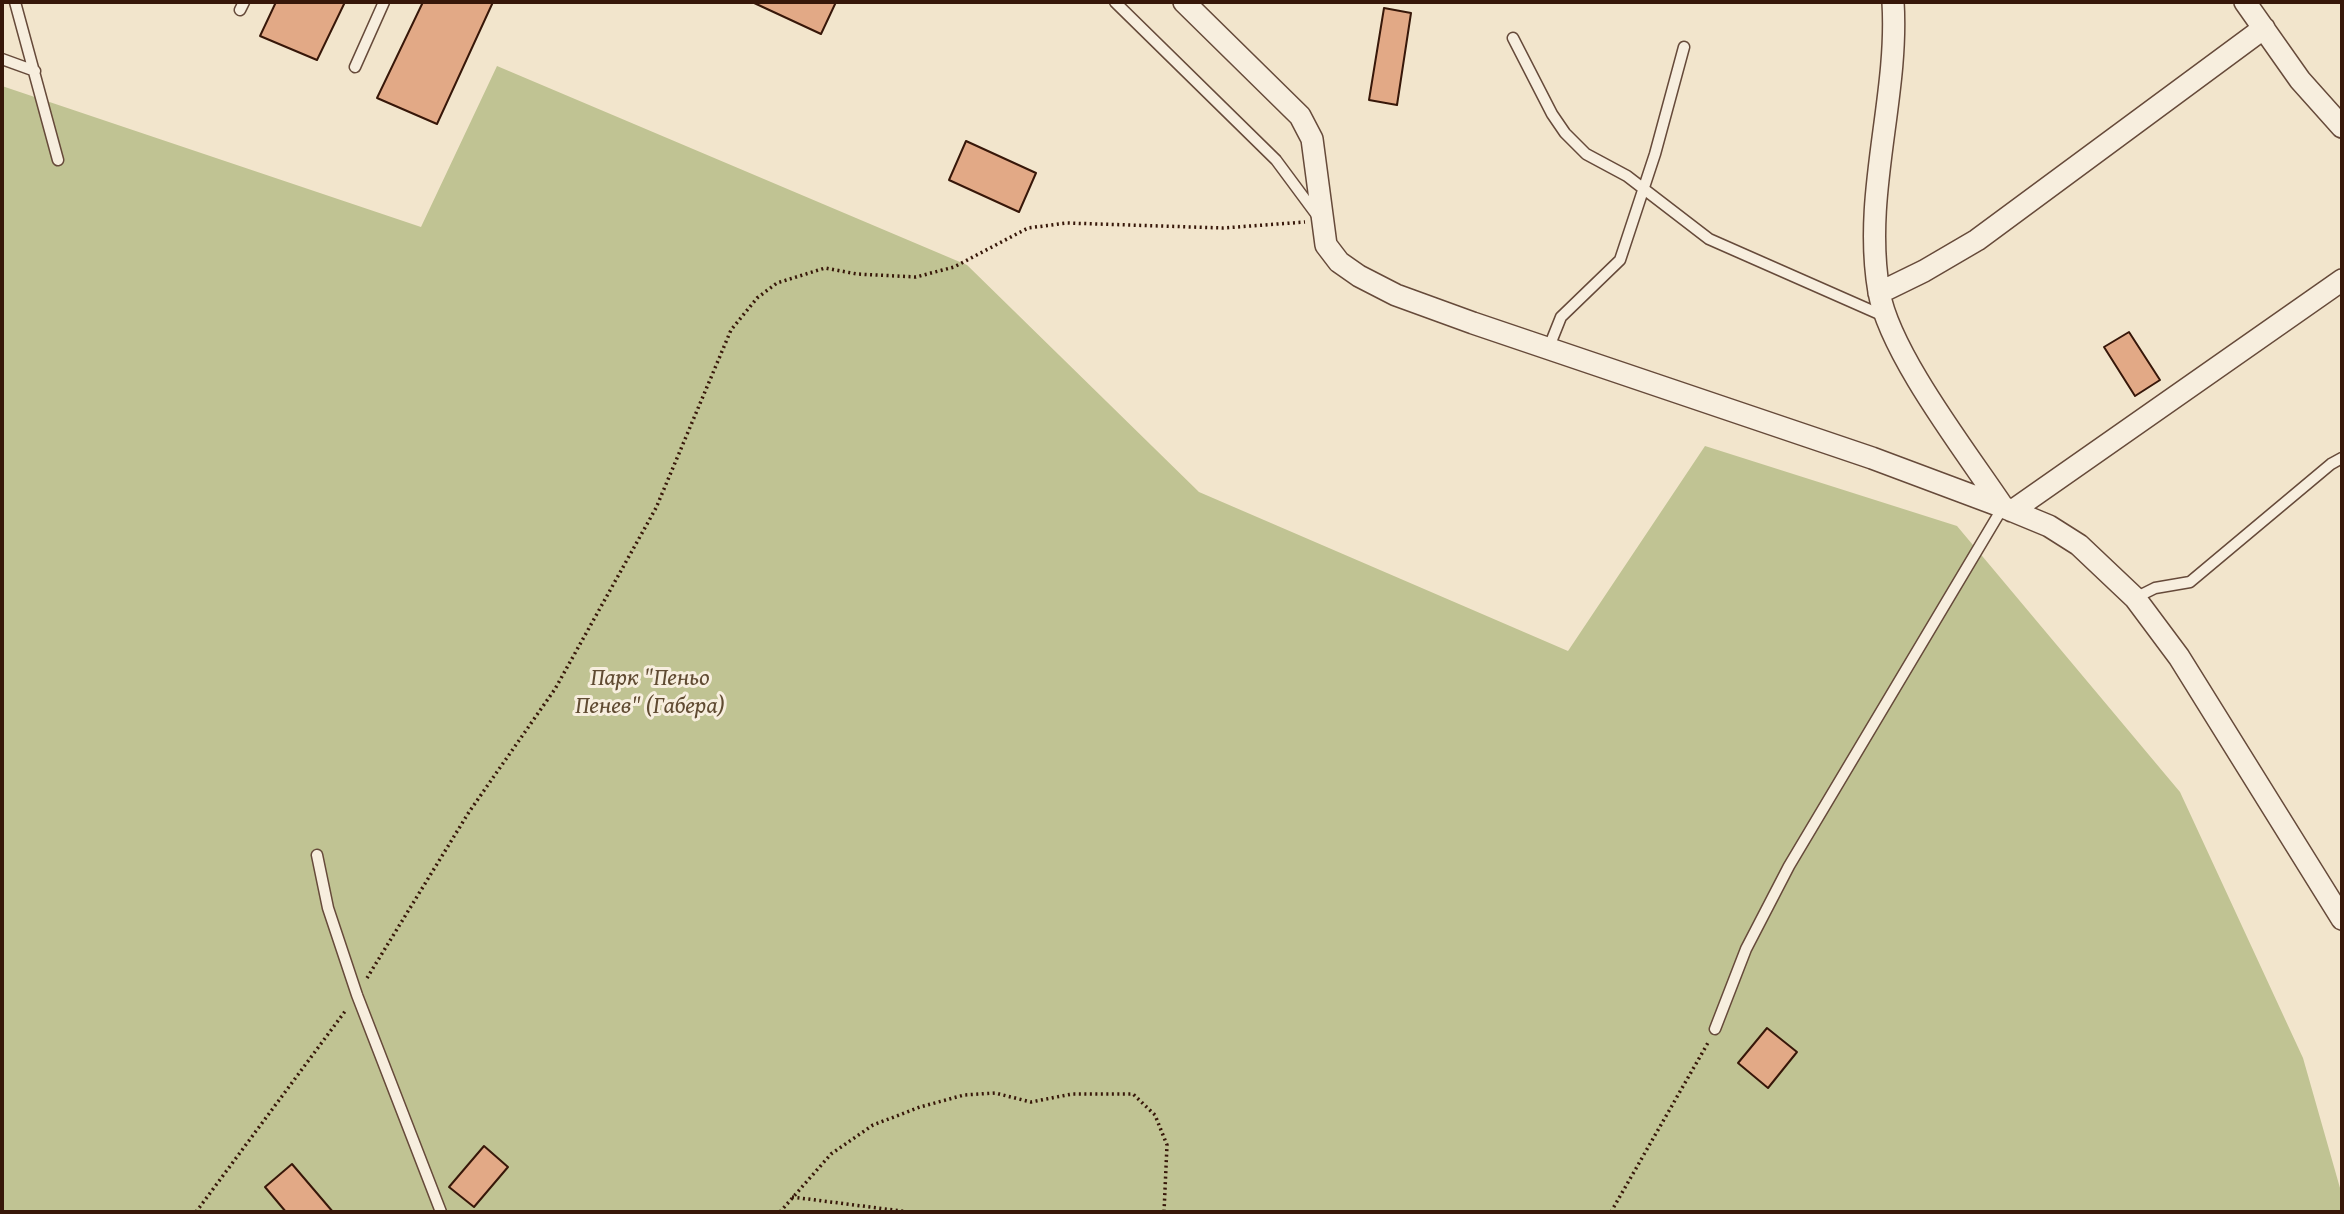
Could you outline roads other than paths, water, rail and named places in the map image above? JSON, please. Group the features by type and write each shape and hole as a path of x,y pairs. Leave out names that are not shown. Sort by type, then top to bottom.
{"street":[{"path":"1184,2 1300,116 1312,139 1326,245 1339,262 1359,276 1422,304 1872,458 2049,526 2079,545 2135,598 2209,703 2342,919"},
{"path":"2245,2 2321,106 2342,127"},
{"path":"1889,3 1896,33 1875,233 1879,293 1886,317 1934,402 2008,509"},
{"path":"1879,293 1977,240 2264,28"},
{"path":"2008,509 2340,284"}],"lane":[{"path":"16,2 58,160"},
{"path":"355,67 384,2"},
{"path":"1115,2 1276,160 1321,221"},
{"path":"1513,38 1565,133 1586,154 1643,188 1709,239 1886,317"},
{"path":"1549,347 1561,317 1620,260 1684,47"},
{"path":"2,59 35,71"},
{"path":"2135,598 2155,588 2190,582 2331,464 2342,458"},
{"path":"1715,1029 1746,949 1789,866 2008,509"},
{"path":"317,855 328,908 357,995 442,1212"}],"park label":[{"name":"Парк \"Пеньо Пенев\" (Габера)","path":"650,693"}]}
